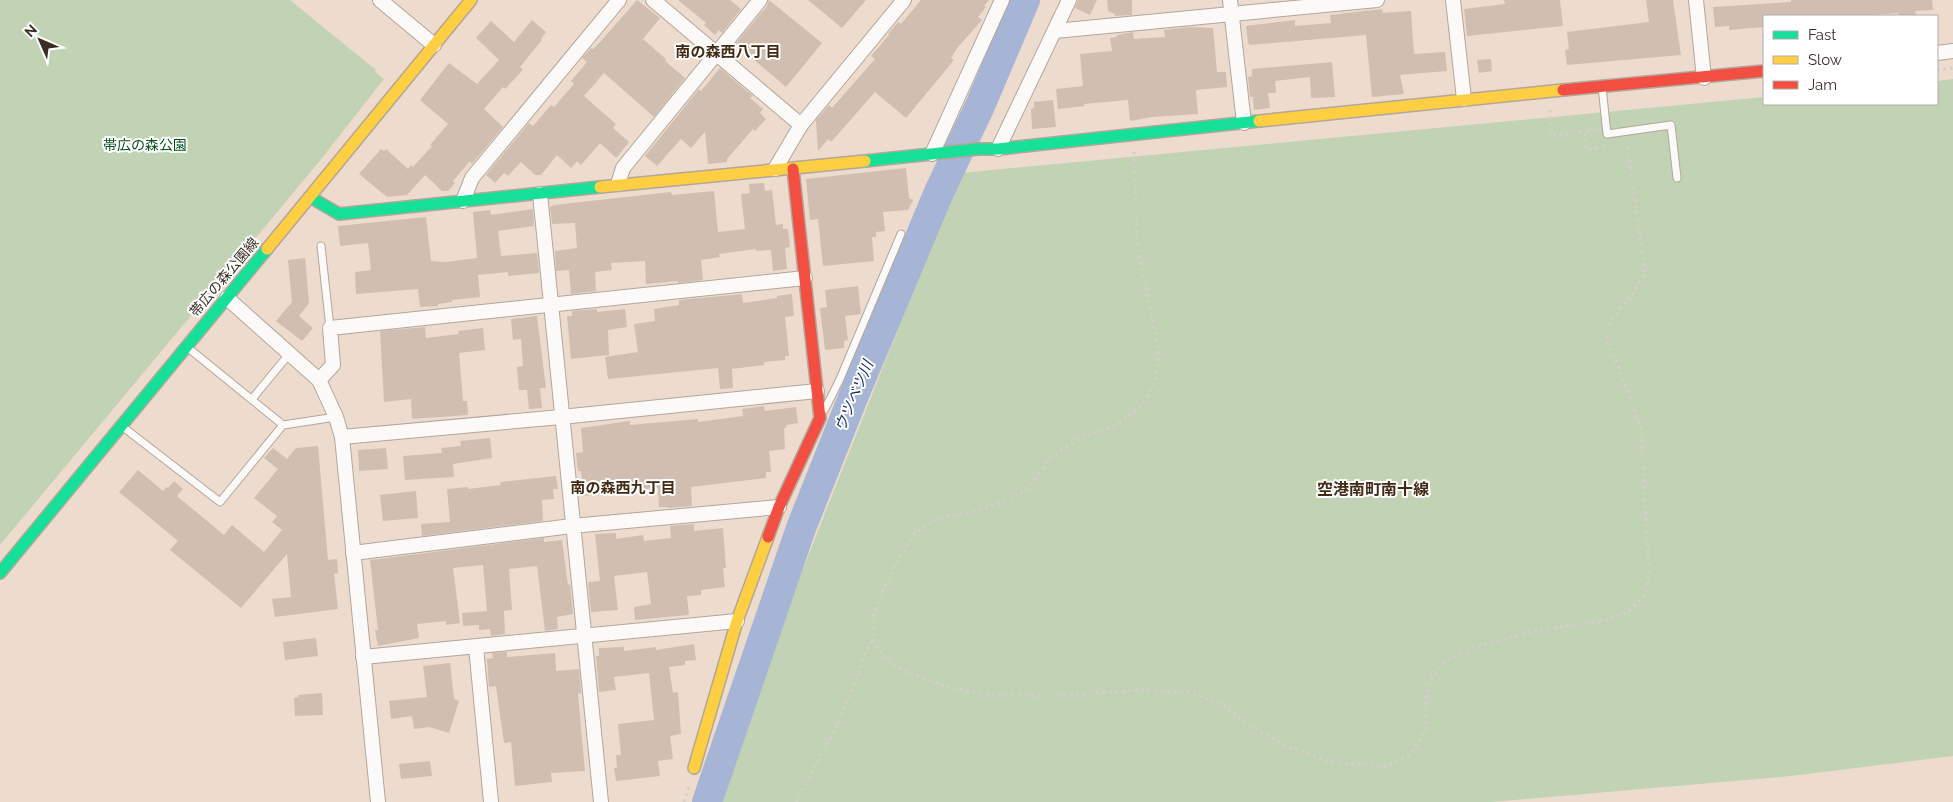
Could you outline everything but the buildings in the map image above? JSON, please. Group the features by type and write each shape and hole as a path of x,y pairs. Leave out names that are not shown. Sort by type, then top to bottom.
{"street":[{"path":"380,0 434,45"},
{"name":"帯広の森公園線","path":"0,573 471,0"},
{"path":"463,200 472,178 620,0"},
{"path":"653,0 801,125"},
{"path":"618,184 623,168 760,0"},
{"path":"776,170 801,125 904,0"},
{"path":"936,154 1002,0"},
{"path":"998,149 1069,0"},
{"path":"1055,31 1231,7 1377,0"},
{"path":"1453,0 1464,99"},
{"path":"1696,0 1704,78"},
{"path":"1231,7 1244,123"},
{"path":"1938,53 1953,51"},
{"path":"310,198 339,214 463,200 540,194 618,184 998,149 1464,99 1763,71"},
{"path":"694,768 737,621 779,507 820,418 793,169"},
{"path":"540,194 583,636 602,802"},
{"path":"319,380 333,365 330,328 805,278"},
{"path":"227,298 319,380 336,416 342,437 378,802"},
{"path":"342,437 817,391"},
{"path":"353,553 572,526 779,507"},
{"path":"363,657 737,621"},
{"path":"476,647 491,802"}],"lane":[{"path":"1602,86 1607,134 1671,125 1677,178"},
{"path":"820,418 840,379 901,234"},
{"path":"321,246 330,328"},
{"path":"187,346 283,425"},
{"path":"252,399 290,353"},
{"path":"121,426 220,502 283,425 336,416"}],"path":[{"path":"1938,70 1953,68"},
{"path":"1550,110 1552,135 1597,130 1596,122"},
{"path":"1584,132 1586,149 1611,146"},
{"path":"796,802 836,727 873,638 874,612 892,570 914,534 934,520 1010,500 1030,486 1050,458 1080,438 1117,425 1142,405 1155,381 1159,354 1137,242 1134,134"},
{"path":"873,638 878,649 892,664 909,673 948,687 990,695 1016,696 1052,696 1143,690 1192,694 1221,704 1250,725 1286,746 1331,762 1388,766 1411,754 1426,729 1426,700 1430,679 1444,662 1472,648 1534,631 1608,620 1629,611 1645,595 1649,573 1642,430 1623,377 1608,344 1607,334 1612,319 1630,298 1645,273 1628,143 1620,144"}],"green space":[{"name":"帯広の森公園","path":"0,0 290,0 376,70 375,72 384,79 318,163 0,545"},
{"path":"1953,79 1953,756 1791,776 1491,802 719,802 720,778 960,173 1763,97 1763,105 1938,105 1938,81"}],"waterway":[{"name":"ウツベツ川","path":"707,802 801,528 939,192 980,106 1025,0"}],"traffic: fast":[{"path":"865,161 1259,121"},
{"path":"310,197 339,214 600,187"},
{"path":"0,573 267,249"}],"traffic: slow":[{"path":"267,249 471,0"},
{"path":"1259,121 1563,90"},
{"path":"600,187 865,161"},
{"path":"694,768 737,621 768,537"}],"traffic: jam":[{"path":"1563,90 1763,71"},
{"path":"768,537 779,507 820,418 793,169"}],"district":[{"name":"南の森西八丁目","path":"728,52"},
{"name":"南の森西九丁目","path":"623,488"},
{"name":"空港南町南十線","path":"1373,489"}]}
